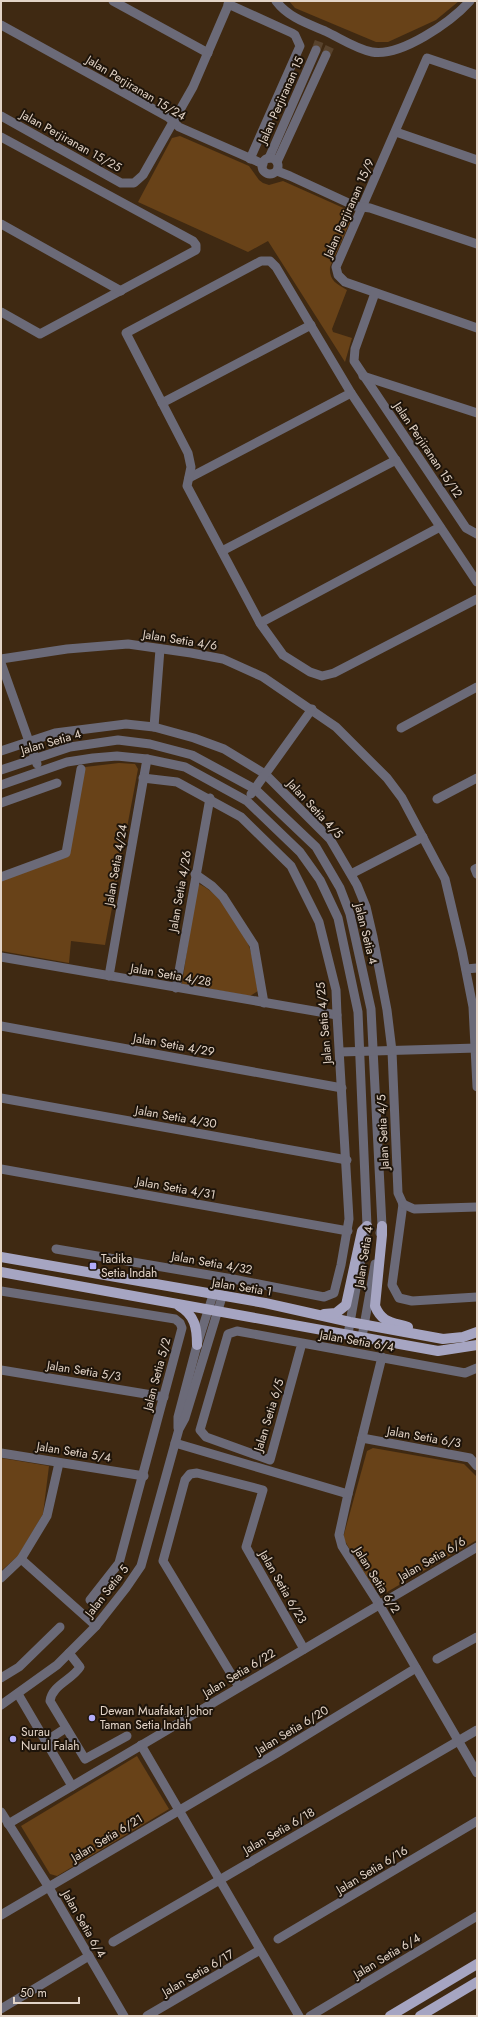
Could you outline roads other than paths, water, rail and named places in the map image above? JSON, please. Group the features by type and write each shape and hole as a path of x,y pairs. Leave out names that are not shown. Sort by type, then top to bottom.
{"main road":[{"path":"265,1303 326,1315 336,1313 346,1305 362,1231 367,1226"},
{"path":"382,1226 375,1306 379,1316 384,1320 443,1338"},
{"name":"Jalan Setia 1","path":"1,1257 217,1296 265,1303 364,1325 443,1338 476,1331"},
{"path":"1,1272 438,1351 477,1344"},
{"path":"175,1304 192,1316 196,1327 197,1345"},
{"path":"390,2016 477,1964"},
{"path":"420,2016 477,1982"}],"street":[{"path":"113,1 208,53"},
{"path":"276,1 297,20 333,40 371,51 388,51 434,31 453,18 470,1"},
{"path":"173,123 193,87 229,2 292,33 295,35 300,46 250,159"},
{"name":"Jalan Perjiranan 15/24","path":"1,25 168,117 179,127 250,159 270,161 265,172 271,174 277,171"},
{"name":"Jalan Perjiranan 15","path":"270,161 316,50"},
{"name":"Jalan Perjiranan 15","path":"270,161 326,55"},
{"name":"Jalan Perjiranan 15/9","path":"477,75 427,58 336,270 338,275 345,282 477,328"},
{"name":"Jalan Perjiranan 15/25","path":"1,116 121,183 130,184 138,180 143,175 173,123"},
{"path":"396,132 477,160"},
{"path":"1,137 196,245 194,252 40,334 1,312"},
{"path":"270,161 278,167 277,171 355,206 364,206 477,244"},
{"path":"1,224 121,291"},
{"path":"477,582 351,393 276,267 270,261 261,261 126,332 188,453 191,467 187,486 260,623 283,655 310,672 322,676 334,673 477,599"},
{"name":"Jalan Perjiranan 15/12","path":"374,292 353,356 363,376 466,528 477,534"},
{"path":"162,403 311,325"},
{"path":"363,376 477,413"},
{"path":"189,478 351,393"},
{"path":"222,551 396,460"},
{"path":"260,623 440,527"},
{"name":"Jalan Setia 4/6","path":"1,659 67,649 128,644 223,659 264,677 336,727 386,778 402,798 445,879 466,969 473,1007 477,1087"},
{"path":"154,727 160,649"},
{"path":"1,663 40,771"},
{"path":"401,728 477,688"},
{"path":"248,800 312,709"},
{"name":"Jalan Setia 4/5","path":"1,752 55,733 126,724 154,727 194,738 224,749 265,774 330,839 351,874 366,906 370,922 387,1010 392,1051 398,1193 404,1204"},
{"name":"Jalan Setia 4","path":"1,770 70,747 96,742 118,740 150,744 192,755 255,789 316,847 340,888 350,914 371,1009 382,1226 362,1337"},
{"name":"Jalan Setia 4","path":"1,785 67,762 93,758 117,756 147,759 185,767 248,800 300,852 320,880 338,918 358,1012 367,1226 348,1334"},
{"name":"Jalan Setia 4/24","path":"109,976 147,759"},
{"path":"1,876 63,855 67,850 81,770"},
{"name":"Jalan Setia 4/25","path":"143,778 177,782 210,798 241,817 291,866 319,922 336,990 347,1160 349,1219 336,1289"},
{"path":"437,800 477,778"},
{"path":"1,803 57,783"},
{"name":"Jalan Setia 4/26","path":"176,988 195,874 210,798"},
{"path":"351,874 423,837"},
{"path":"477,868 475,869 477,874"},
{"path":"195,874 212,886 223,897 254,945 264,1003"},
{"name":"Jalan Setia 4/28","path":"1,957 338,1015"},
{"path":"466,969 477,968"},
{"name":"Jalan Setia 4/29","path":"1,1026 342,1088"},
{"path":"340,1052 476,1048"},
{"name":"Jalan Setia 4/30","path":"1,1098 347,1160"},
{"name":"Jalan Setia 4/31","path":"1,1169 348,1230"},
{"path":"477,1207 414,1209 404,1204 392,1285 399,1298 412,1301 477,1297"},
{"name":"Jalan Setia 4/32","path":"56,1249 233,1279 324,1297 334,1293 336,1289"},
{"name":"Jalan Setia 5/2","path":"1,1291 175,1319 180,1323 182,1328 144,1476 119,1563 90,1600"},
{"name":"Jalan Setia 5","path":"178,1429 185,1418 217,1296"},
{"name":"Jalan Setia 5","path":"1,1705 57,1665 96,1626 141,1566 175,1443 178,1429 178,1417 197,1345 214,1310"},
{"name":"Jalan Setia 6/4","path":"232,1332 237,1331 465,1373 477,1368"},
{"name":"Jalan Setia 6/5","path":"232,1332 228,1334 200,1430 206,1437 270,1460 302,1343"},
{"name":"Jalan Setia 6/2","path":"382,1357 339,1535 342,1546 379,1604 477,1773"},
{"name":"Jalan Setia 5/3","path":"1,1370 164,1397"},
{"name":"Jalan Setia 6/3","path":"362,1438 470,1458 477,1466"},
{"path":"175,1443 348,1494"},
{"name":"Jalan Setia 5/4","path":"1,1453 59,1463 104,1468 144,1476"},
{"path":"1,1578 21,1559 47,1516 59,1463"},
{"name":"Jalan Setia 6/23","path":"239,1687 163,1561 185,1480 190,1474 197,1473 263,1490 246,1547 304,1649"},
{"name":"Jalan Setia 6/6","path":"379,1604 477,1547"},
{"path":"21,1559 96,1626"},
{"name":"Jalan Setia 6/22","path":"8,1824 379,1604"},
{"path":"1,1678 20,1667 60,1627"},
{"path":"437,1659 477,1637"},
{"path":"69,1652 80,1667 56,1688 50,1701 85,1759 127,1736"},
{"name":"Jalan Setia 6/20","path":"178,1810 277,1753 416,1668"},
{"path":"18,1694 72,1786"},
{"path":"46,1741 66,1728"},
{"name":"Jalan Setia 6/18","path":"113,1942 477,1730"},
{"path":"141,1745 298,2016"},
{"name":"Jalan Setia 6/21","path":"1,1915 178,1810"},
{"name":"Jalan Setia 6/4","path":"1,1812 48,1886 124,2016"},
{"name":"Jalan Setia 6/16","path":"278,1939 477,1821"},
{"name":"Jalan Setia 6/4","path":"310,2016 477,1916"},
{"name":"Jalan Setia 6/17","path":"147,2016 260,1950"},
{"path":"1,2010 89,1956"}],"tunnel":[{"path":"316,50 320,39"},
{"path":"326,55 331,44"}],"place":[{"name":"Tadika Setia Indah","path":"93,1266"},
{"name":"Dewan Muafakat Johor Taman Setia Indah","path":"92,1718"},
{"name":"Surau Nurul Falah","path":"13,1739"}]}
